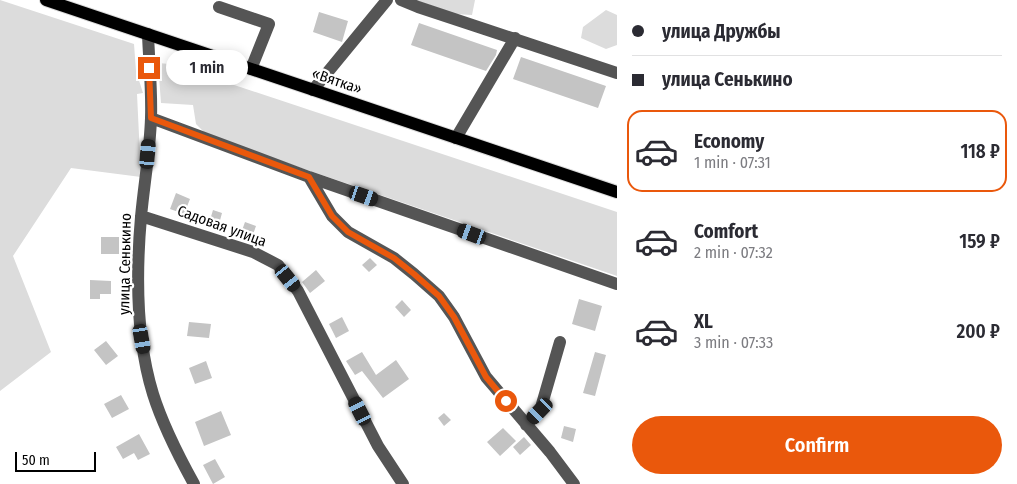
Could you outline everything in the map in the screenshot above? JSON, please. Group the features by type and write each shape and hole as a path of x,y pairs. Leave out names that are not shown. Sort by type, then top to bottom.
{"main road":[{"name":"«Вятка»","path":"46,0 64,3 148,34 617,192"}],"street":[{"path":"313,90 387,0"},
{"path":"401,0 617,73"},
{"path":"219,7 269,24 251,69"},
{"name":"улица Сенькино","path":"148,34 151,118 139,248 139,306 142,339 152,393 161,418 194,484"},
{"path":"456,138 515,38"},
{"path":"151,118 309,177 617,284"},
{"path":"309,177 332,216 348,232 394,258 439,296 454,317 486,377 550,452 574,484"},
{"name":"Садовая улица","path":"141,216 253,252 278,265 298,291 378,446 404,484"},
{"path":"526,425 540,411 560,342"}],"shaded area":[{"path":"0,0 134,44 136,71 143,93 137,94 141,177 71,168 13,256 51,352 0,391"},
{"path":"414,0 475,0 472,15 455,14"},
{"path":"606,10 617,15 617,45 606,49 581,38 583,27"},
{"path":"158,63 181,65 210,77 617,212 617,276 208,136 196,124 193,105 161,103"}],"building":[{"path":"319,12 348,21 342,42 313,32"},
{"path":"419,23 497,50 496,55 486,71 411,45"},
{"path":"521,57 606,86 598,108 513,79"},
{"path":"176,193 190,199 184,214 170,209"},
{"path":"213,210 222,213 219,224 210,220"},
{"path":"245,222 256,226 251,240 240,236"},
{"path":"101,237 119,237 119,254 101,254"},
{"path":"370,258 377,265 369,272 362,265"},
{"path":"316,270 325,281 310,293 302,282"},
{"path":"90,280 111,281 111,294 100,294 100,299 90,299"},
{"path":"579,299 602,306 595,331 572,324"},
{"path":"402,300 411,310 404,317 395,307"},
{"path":"342,317 349,331 336,338 329,324"},
{"path":"189,322 211,324 209,338 187,336"},
{"path":"106,341 118,356 106,365 94,350"},
{"path":"362,352 376,375 396,360 409,379 383,398 362,371 355,375 346,361"},
{"path":"595,352 606,355 595,396 583,393"},
{"path":"206,361 212,378 195,384 189,368"},
{"path":"121,395 129,409 112,418 104,404"},
{"path":"221,411 231,435 204,446 195,422"},
{"path":"444,413 451,420 444,426 438,418"},
{"path":"564,426 576,429 573,442 561,438"},
{"path":"503,428 516,441 500,456 487,442"},
{"path":"139,434 150,454 138,460 134,453 123,459 116,447"},
{"path":"524,437 531,445 520,455 513,447"},
{"path":"215,459 225,477 213,484 203,465"}],"route":[{"path":"149,68 151,118 309,177 332,216 348,232 394,258 439,296 454,317 486,377 506,401"}]}
